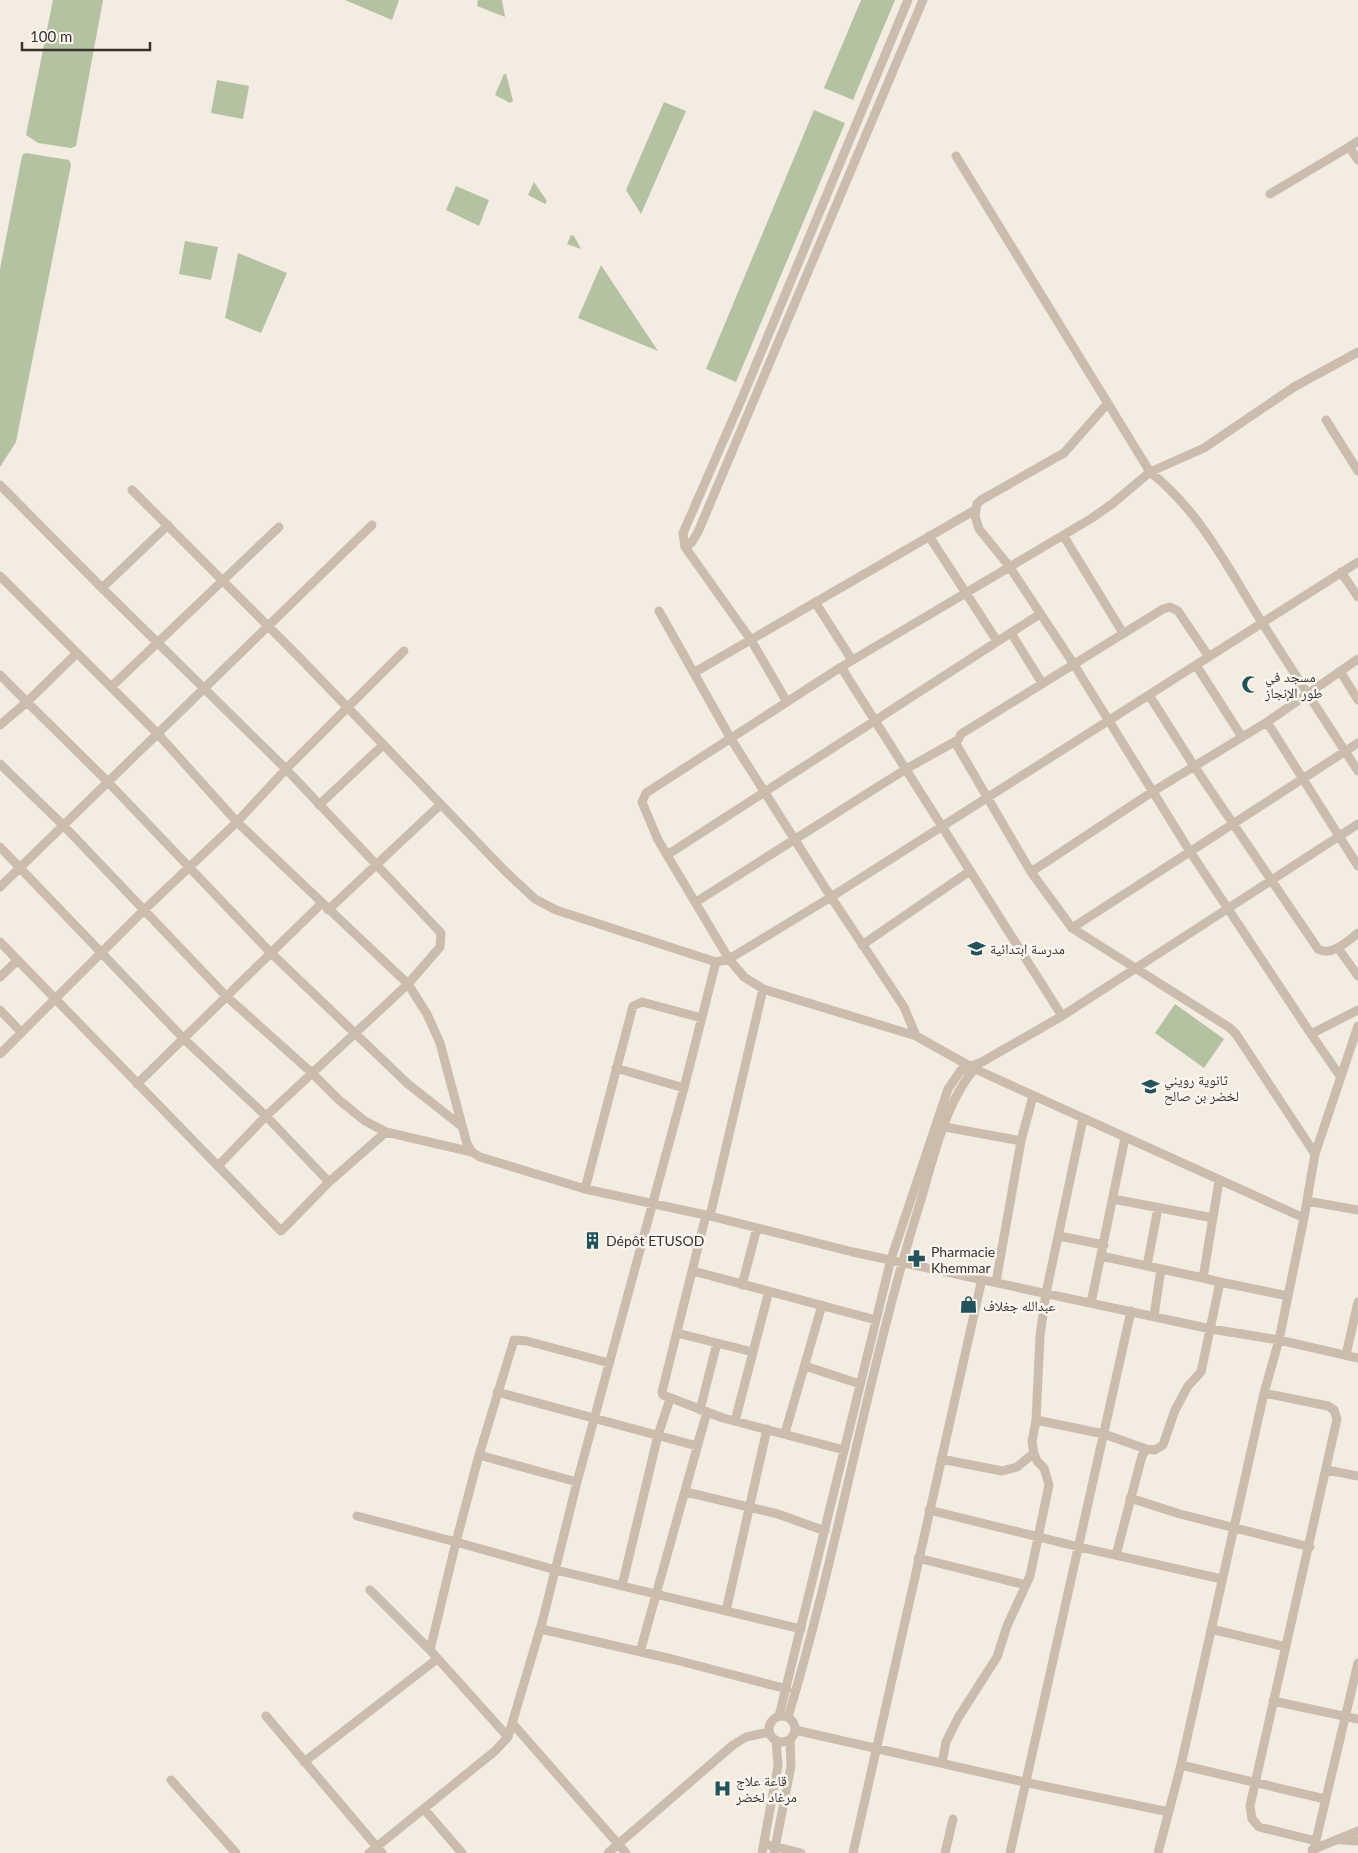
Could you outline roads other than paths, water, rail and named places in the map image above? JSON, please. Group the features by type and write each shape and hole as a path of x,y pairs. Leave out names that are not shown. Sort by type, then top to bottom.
{"street":[{"path":"787,702 751,640 685,547 682,538 684,528 746,389 908,0"},
{"path":"685,547 692,542 698,532 923,0"},
{"path":"1270,194 1358,141"},
{"path":"1349,147 1358,160"},
{"path":"956,156 1106,404 1150,472 1171,490 1201,525 1358,771"},
{"path":"1304,1218 971,1067 916,1036 763,989 744,977 729,958 667,855 642,807 646,793 852,660 1063,535 1112,504 1150,472 1204,448 1294,387 1358,352"},
{"path":"1106,404 1064,453 981,500 974,516 979,528 1009,566 1073,663 1152,792 1340,1076"},
{"path":"1326,420 1358,471"},
{"path":"0,485 286,769 441,933 443,938 440,947 408,984 266,1116 218,1166"},
{"path":"132,490 268,625 440,805 535,899 556,910 580,919 716,962 729,958 831,897 987,796 1109,721 1358,562"},
{"path":"695,672 975,510"},
{"path":"102,588 168,525"},
{"path":"0,887 372,525"},
{"path":"111,686 279,527"},
{"path":"1063,535 1123,633"},
{"path":"929,536 967,591 997,641"},
{"path":"1341,572 1358,597"},
{"path":"0,576 157,733 237,822 408,984 427,1014 440,1043 460,1125 472,1152"},
{"path":"815,602 852,660"},
{"path":"696,902 906,770 956,741 961,734 1073,663 1163,609 1174,608 1209,657"},
{"path":"659,611 731,739 831,897 904,1007 916,1036"},
{"path":"667,855 1040,614"},
{"path":"1011,632 1042,683"},
{"path":"0,1054 101,952 237,822 286,769 404,651"},
{"path":"0,725 76,654"},
{"path":"1031,872 1152,792 1267,722 1358,659"},
{"path":"1196,665 1242,737"},
{"path":"841,667 1062,1016"},
{"path":"1340,671 1358,700"},
{"path":"0,675 107,781 271,953 408,1084 460,1125"},
{"path":"1149,695 1194,766 1318,950 1324,952 1338,948 1358,933"},
{"path":"1267,722 1358,866"},
{"path":"956,741 958,748 1031,872 1072,928 1137,967 1222,1022 1236,1034 1315,1154"},
{"path":"1072,928 1344,750 1358,743"},
{"path":"319,805 383,745"},
{"path":"0,764 63,825 226,996 312,1073 351,1111 386,1132 472,1152 493,1163 585,1189 653,1205 708,1216 891,1260 1211,1329 1279,1340 1358,1358"},
{"path":"137,1084 271,953 376,866 440,805"},
{"path":"783,1717 787,1689 801,1629 891,1260 942,1106 955,1077 1062,1016 1358,824"},
{"path":"0,846 184,1039 266,1116 329,1182"},
{"path":"862,945 970,871"},
{"path":"0,942 281,1231 329,1182 386,1132"},
{"path":"1338,948 1358,976"},
{"path":"0,977 18,960"},
{"path":"369,1853 495,1751 508,1737 556,1570 577,1482 653,1205 716,962"},
{"path":"763,989 708,1216 662,1392 664,1397 703,1411 844,1450"},
{"path":"585,1189 631,1010 637,1003 652,1004 702,1018"},
{"path":"0,1010 21,1032"},
{"path":"1311,1034 1358,1010"},
{"path":"1158,1853 1181,1765 1222,1579 1236,1527 1264,1393 1279,1340 1315,1154 1358,1026"},
{"path":"783,1717 902,1261 945,1127 961,1086 971,1067"},
{"path":"616,1068 684,1088"},
{"path":"996,1282 1021,1142 1033,1096"},
{"path":"942,1763 946,1742 958,1718 997,1658 1006,1626 1026,1585 1038,1537 1049,1485 1044,1468 1037,1461 1034,1454 1032,1442 1036,1420 1038,1354 1046,1293 1059,1236 1075,1148 1083,1119"},
{"path":"945,1127 1021,1142"},
{"path":"1091,1303 1125,1138"},
{"path":"1203,1278 1219,1180"},
{"path":"1113,1200 1213,1218"},
{"path":"1307,1202 1358,1210"},
{"path":"1147,1266 1158,1208"},
{"path":"742,1285 757,1228"},
{"path":"1059,1236 1104,1245"},
{"path":"1101,1256 1288,1296"},
{"path":"1154,1316 1161,1269"},
{"path":"693,1271 876,1320"},
{"path":"853,1853 940,1458 982,1279"},
{"path":"1036,1420 1104,1434 1146,1449 1155,1450 1163,1445 1175,1410 1188,1386 1201,1372 1220,1282"},
{"path":"735,1421 769,1291"},
{"path":"1346,1355 1358,1302"},
{"path":"785,1433 822,1306"},
{"path":"1010,1853 1024,1782 1079,1547 1131,1311"},
{"path":"678,1333 753,1352"},
{"path":"430,1650 479,1455 511,1346 516,1339 610,1364"},
{"path":"640,1652 686,1492 717,1343"},
{"path":"805,1366 860,1384"},
{"path":"497,1392 697,1446 703,1411"},
{"path":"1264,1393 1322,1404 1334,1410 1337,1419 1310,1547 1255,1782 1250,1815 1254,1823 1312,1849 1340,1840 1358,1831"},
{"path":"622,1586 658,1435 670,1399"},
{"path":"726,1611 767,1428"},
{"path":"1116,1556 1130,1498 1146,1449"},
{"path":"940,1458 1002,1471 1017,1468 1034,1454"},
{"path":"479,1455 577,1482"},
{"path":"1327,1470 1358,1476"},
{"path":"686,1492 778,1514 825,1531"},
{"path":"1130,1498 1180,1514 1310,1547"},
{"path":"929,1510 1116,1556 1222,1579"},
{"path":"357,1516 556,1570 801,1629"},
{"path":"918,1558 1026,1585"},
{"path":"370,1590 430,1650 508,1737"},
{"path":"540,1629 787,1689"},
{"path":"1211,1629 1286,1647"},
{"path":"304,1762 437,1659"},
{"path":"1312,1849 1358,1662"},
{"path":"1273,1701 1358,1719"},
{"path":"266,1716 382,1853"},
{"path":"774,1850 791,1766 790,1740 795,1730 795,1725 783,1717"},
{"path":"783,1717 771,1722 770,1732 776,1740 778,1766 763,1848 801,1853"},
{"path":"513,1724 626,1853"},
{"path":"795,1730 1024,1782 1169,1812"},
{"path":"608,1853 733,1745 746,1737 770,1732"},
{"path":"776,1740 780,1742 790,1740"},
{"path":"1181,1765 1325,1799"},
{"path":"171,1780 236,1853"},
{"path":"424,1809 462,1853"},
{"path":"945,1853 953,1819"},
{"path":"1340,1840 1358,1841"}],"place":[{"name":"مسجد في طور الإنجاز","path":"1251,684"},
{"name":"مدرسة ابتدائية","path":"976,948"},
{"name":"ثانوية رويني لخضر بن صالح","path":"1150,1087"},
{"name":"Dépôt ETUSOD","path":"592,1240"},
{"name":"Pharmacie Khemmar","path":"917,1259"},
{"name":"عبدالله جغلاف","path":"969,1305"},
{"name":"قاعة علاج مرغاد لخضر","path":"722,1788"}]}
